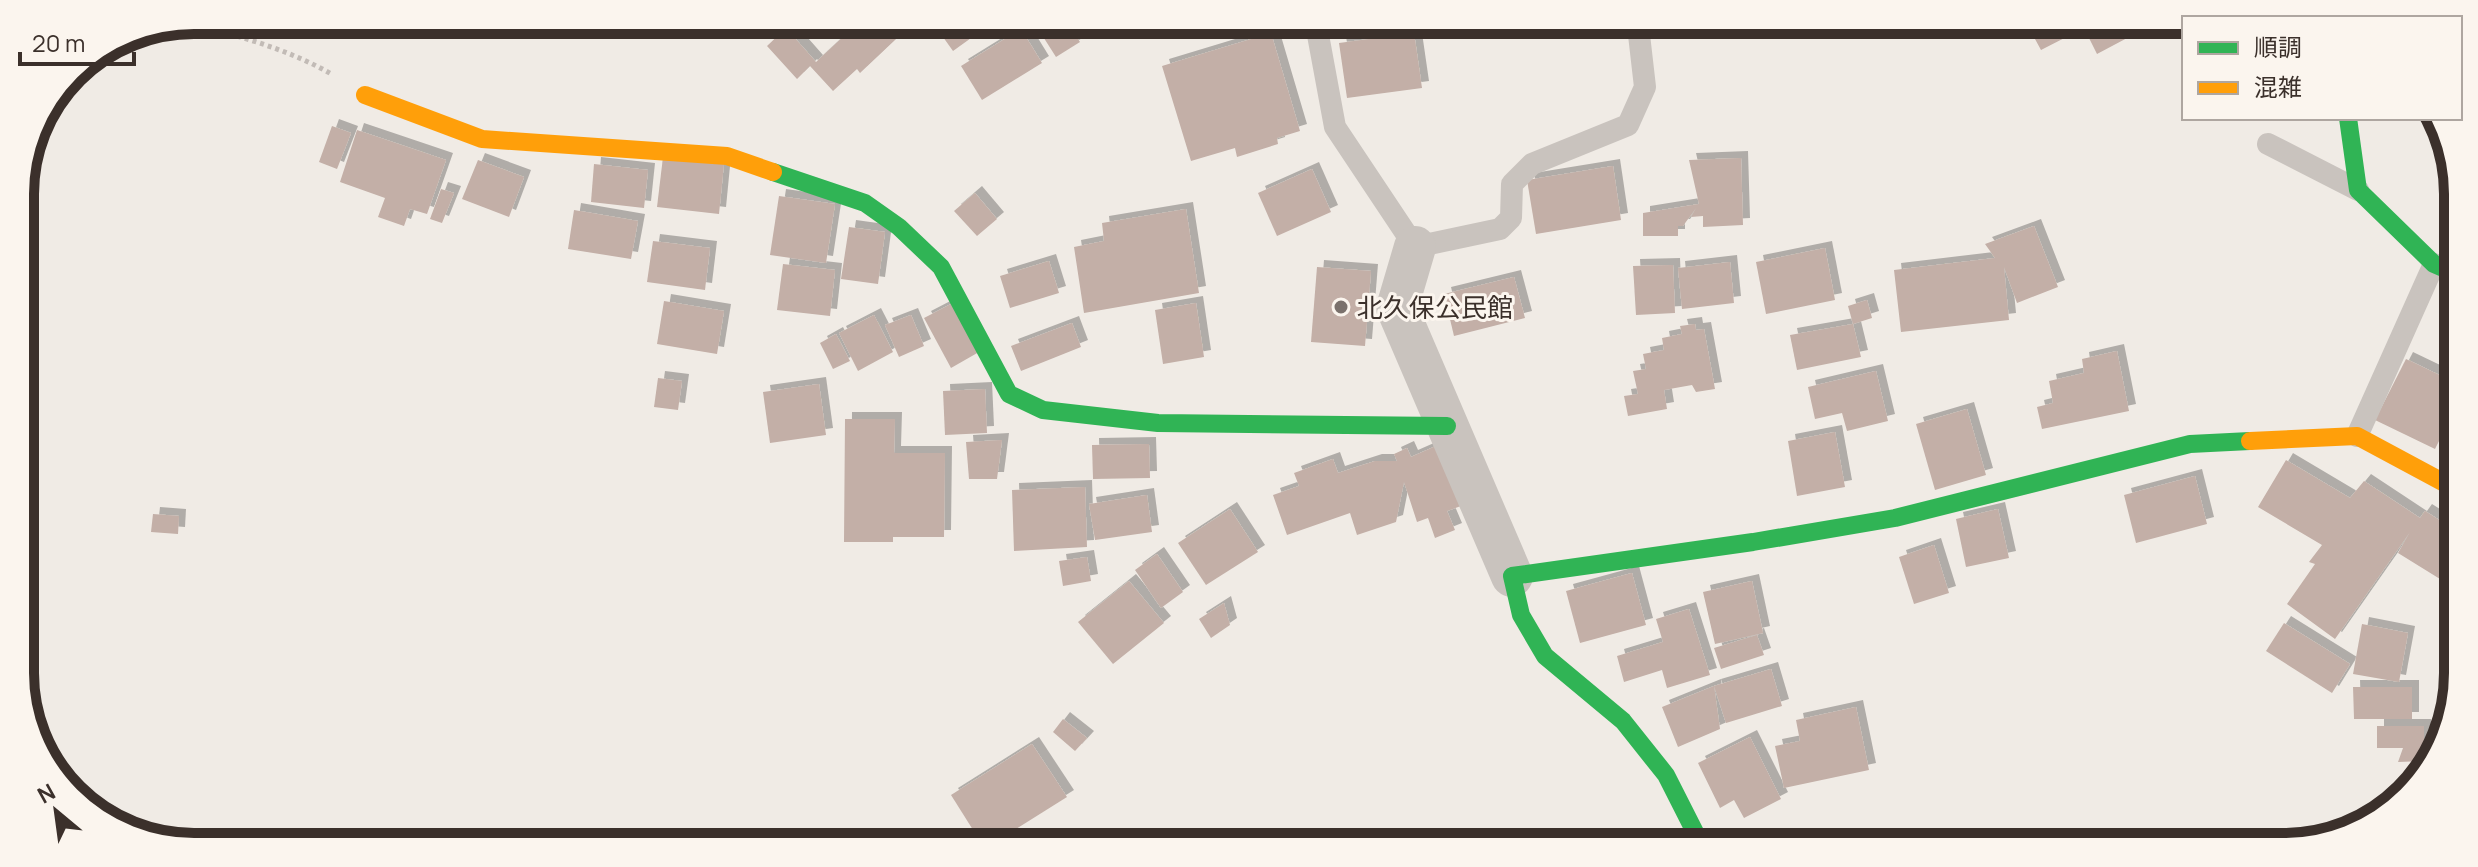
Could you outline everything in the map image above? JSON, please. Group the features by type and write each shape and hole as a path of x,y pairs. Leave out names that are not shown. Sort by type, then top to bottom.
{"street":[{"path":"365,95 482,139 727,156 865,203 899,227 941,267 1009,394 1043,410 1158,423 1447,426"},
{"path":"2348,120 2358,190 2444,267"},
{"path":"1415,247 1397,308 1512,576 1521,615 1545,656 1623,721 1666,775 1695,833"},
{"path":"1512,576 1753,542 1895,518 2190,444 2357,436 2444,483"}],"lane":[{"path":"1318,35 1335,127 1415,247 1500,229 1511,218 1512,184 1532,164 1628,125 1645,87 1639,34"},
{"path":"2268,144 2358,190"},
{"path":"2357,436 2444,270"}],"path":[{"path":"227,34 310,61 365,95"},
{"path":"1230,34 1318,35"}],"building":[{"path":"780,34 791,34 816,62 846,34 901,34 860,73 857,69 833,91 810,66 797,79 767,46"},
{"path":"941,34 977,34 953,51"},
{"path":"1013,34 1024,34 1042,63 982,100 961,66"},
{"path":"1041,34 1075,34 1080,42 1056,57"},
{"path":"1271,34 1300,131 1277,138 1278,144 1237,157 1235,148 1191,161 1162,66"},
{"path":"1414,34 1422,88 1347,98 1339,43"},
{"path":"2032,34 2072,34 2041,50"},
{"path":"2087,34 2135,34 2097,54"},
{"path":"332,126 351,133 337,169 319,162"},
{"path":"357,130 446,160 427,214 410,209 404,226 378,217 385,198 340,182"},
{"path":"663,157 724,163 719,214 657,207"},
{"path":"1741,158 1743,225 1703,227 1703,216 1691,217 1696,208 1683,226 1678,226 1678,236 1643,236 1643,213 1699,204 1689,160"},
{"path":"478,160 524,177 509,217 462,199"},
{"path":"594,164 648,170 644,208 591,202"},
{"path":"1613,166 1621,220 1536,234 1527,180"},
{"path":"1312,169 1331,212 1277,236 1258,193"},
{"path":"441,189 454,193 442,223 430,219"},
{"path":"975,193 997,219 977,236 954,211"},
{"path":"779,196 835,204 826,263 770,255"},
{"path":"1186,209 1199,293 1084,313 1074,247 1104,241 1102,223"},
{"path":"574,210 638,221 631,259 568,249"},
{"path":"2034,226 2058,287 2017,303 2004,267 2009,320 1901,332 1894,270 1995,258 1985,244"},
{"path":"849,227 885,232 878,284 841,279"},
{"path":"653,241 710,248 705,290 647,282"},
{"path":"1825,248 1835,300 1766,314 1756,262"},
{"path":"1049,261 1059,293 1010,308 1000,276"},
{"path":"1730,262 1734,303 1682,309 1678,268"},
{"path":"783,264 835,270 830,316 777,310"},
{"path":"1673,265 1675,313 1636,315 1633,266"},
{"name":"北久保公民館","path":"1317,267 1371,271 1365,346 1311,342"},
{"path":"1514,277 1525,318 1454,336 1444,294"},
{"path":"1867,300 1872,318 1853,324 1848,306"},
{"path":"664,301 724,311 717,354 657,344"},
{"path":"953,303 979,352 951,368 924,318"},
{"path":"1196,303 1204,357 1163,364 1155,310"},
{"path":"874,315 893,352 858,371 839,333"},
{"path":"911,315 924,346 899,357 885,325"},
{"path":"1072,323 1081,347 1021,371 1011,346"},
{"path":"1695,324 1696,330 1704,329 1715,389 1696,392 1692,385 1664,390 1667,409 1628,416 1624,396 1638,394 1633,371 1646,369 1643,354 1664,350 1662,338 1682,334 1680,326"},
{"path":"1853,324 1861,357 1797,370 1790,335"},
{"path":"836,334 850,361 833,369 820,343"},
{"path":"2117,351 2129,411 2042,429 2037,407 2053,403 2049,381 2084,373 2082,359"},
{"path":"2406,359 2444,377 2444,431 2435,449 2375,420"},
{"path":"1876,371 1888,421 1847,431 1842,413 1815,419 1808,387"},
{"path":"658,378 682,381 678,410 654,407"},
{"path":"819,384 826,435 770,443 763,392"},
{"path":"985,389 987,433 945,435 943,391"},
{"path":"1967,409 1986,475 1935,490 1916,424"},
{"path":"845,419 895,419 894,453 945,453 944,537 893,537 893,542 844,542"},
{"path":"1835,432 1845,487 1797,496 1788,441"},
{"path":"1002,440 997,479 969,479 966,442"},
{"path":"1149,444 1150,478 1093,479 1092,445"},
{"path":"1436,446 1461,506 1447,511 1455,530 1435,538 1428,518 1417,522 1404,482 1396,522 1357,535 1350,513 1287,535 1273,495 1299,486 1294,473 1333,459 1338,473 1375,461 1397,461 1394,454 1407,448 1411,457"},
{"path":"2286,460 2350,498 2364,481 2420,518 2425,511 2444,523 2444,573 2440,579 2398,553 2410,532 2335,639 2287,604 2315,564 2309,562 2322,545 2258,507"},
{"path":"2195,476 2207,524 2136,543 2124,495"},
{"path":"1085,487 1087,547 1014,551 1012,490"},
{"path":"1147,495 1152,532 1095,540 1089,504"},
{"path":"1230,509 1258,552 1206,585 1178,543"},
{"path":"1998,509 2009,558 1966,567 1956,519"},
{"path":"153,514 179,516 178,534 151,532"},
{"path":"1934,545 1949,593 1914,604 1899,557"},
{"path":"1157,554 1183,592 1161,608 1135,570"},
{"path":"1087,557 1091,581 1063,586 1059,561"},
{"path":"1632,573 1646,625 1580,643 1566,591"},
{"path":"1129,581 1164,623 1113,664 1078,622"},
{"path":"1752,581 1763,633 1715,644 1703,592"},
{"path":"1224,603 1230,625 1211,638 1199,619"},
{"path":"1689,609 1710,675 1667,688 1662,670 1624,682 1617,656 1663,642 1656,619"},
{"path":"2284,623 2350,664 2332,693 2266,651"},
{"path":"2362,624 2408,633 2399,682 2353,674"},
{"path":"1757,635 1764,655 1721,669 1714,648"},
{"path":"1771,669 1782,706 1726,723 1714,686"},
{"path":"2441,678 2444,678 2443,694 2437,718"},
{"path":"1714,686 1720,729 1678,747 1662,707"},
{"path":"2353,687 2412,687 2412,719 2354,719"},
{"path":"1856,707 1869,770 1784,788 1775,746 1800,741 1796,720"},
{"path":"1063,719 1087,738 1075,751 1053,732"},
{"path":"2377,726 2424,726 2424,751 2417,761 2398,762 2403,748 2377,748"},
{"path":"1750,737 1781,799 1744,818 1734,800 1720,808 1698,763"},
{"path":"1032,744 1067,797 1010,833 975,833 951,795"}],"traffic: fast":[{"path":"2348,120 2358,190 2434,264 2444,268"},
{"path":"773,172 865,203 899,227 941,267 1009,394 1043,410 1158,423 1447,426"},
{"path":"1695,833 1666,775 1623,721 1545,656 1521,615 1512,576 1753,542 1895,518 2190,444 2250,441"}],"traffic: slow":[{"path":"365,95 482,139 727,156 773,172"},
{"path":"2250,441 2357,436 2444,483"}],"place":[{"name":"北久保公民館","path":"1341,307"}]}
